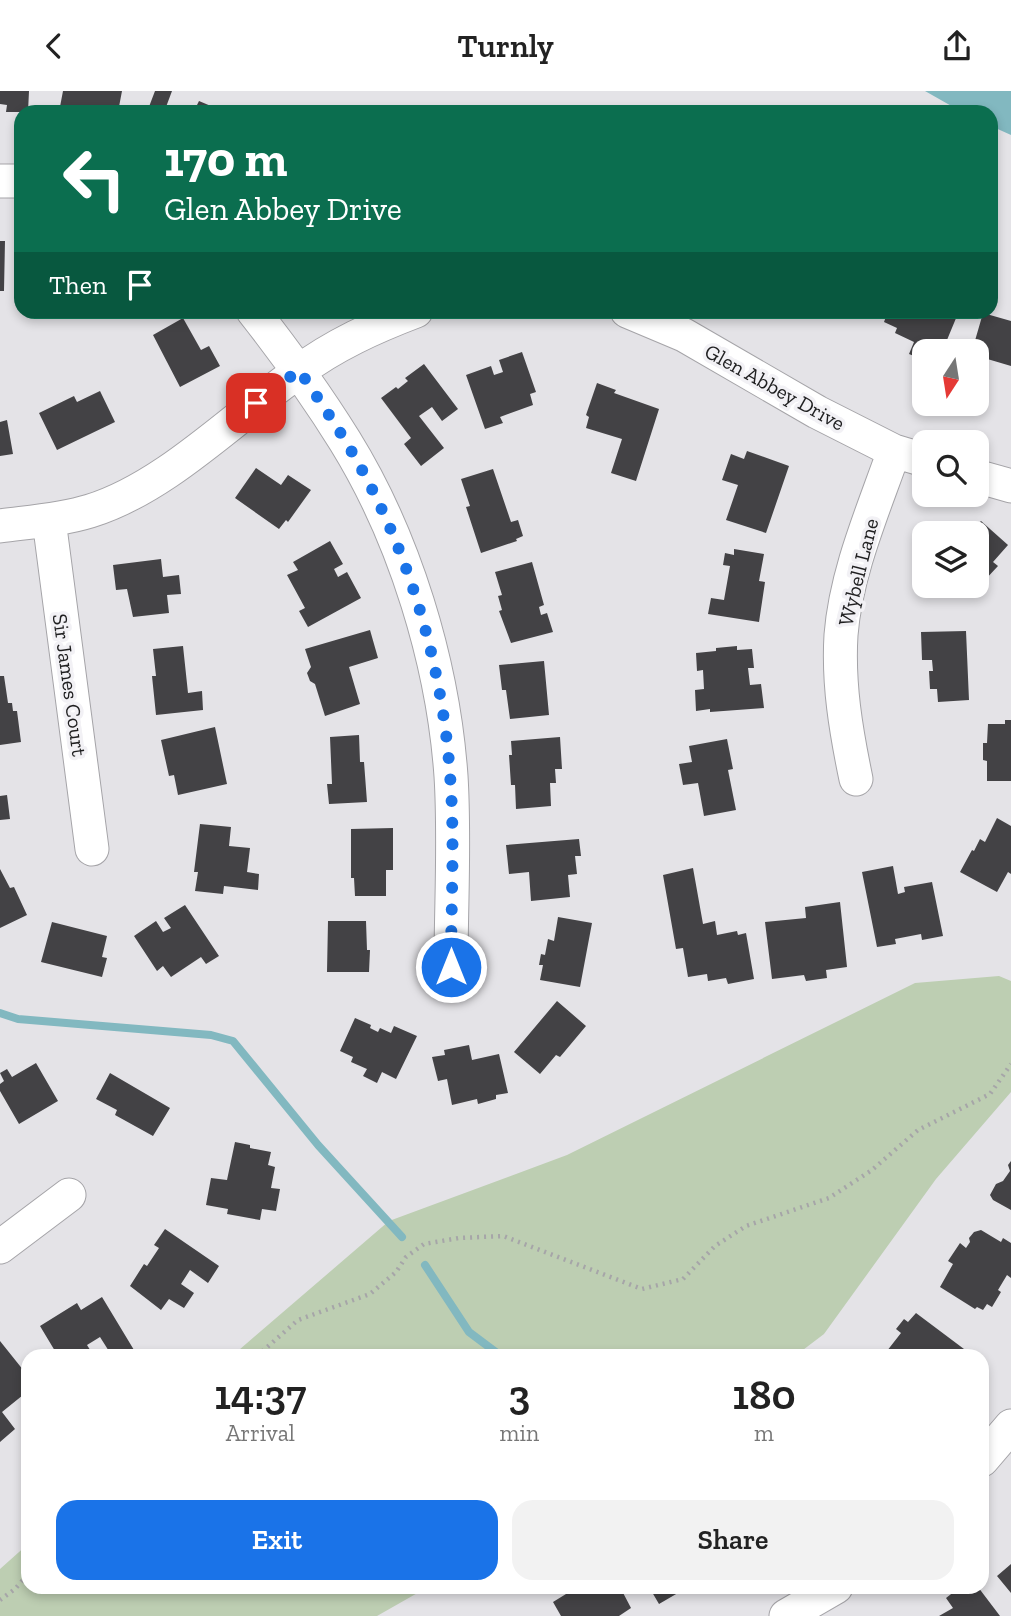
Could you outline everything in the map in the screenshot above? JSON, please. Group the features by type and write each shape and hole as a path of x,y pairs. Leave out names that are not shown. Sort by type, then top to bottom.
{"street":[{"path":"259,319 299,370 346,442 396,543 419,606 445,721 451,777 451,967"},
{"path":"0,526 49,520 90,511 121,498 161,475 299,370 356,335 396,319"},
{"name":"Glen Abbey Drive","path":"646,319 684,335 817,412 909,455"},
{"name":"Wybell Lane","path":"856,779 844,718 841,635 859,549 909,455"},
{"path":"989,480 1011,486"},
{"name":"Sir James Court","path":"49,520 92,849"},
{"path":"0,1247 69,1195"},
{"path":"989,1452 1011,1426"},
{"path":"786,1616 824,1594"}],"path":[{"path":"265,1349 298,1320 370,1294 396,1272 406,1257 424,1244 458,1238 503,1236 642,1289 682,1279 715,1246 747,1226 830,1198 872,1170 918,1130 990,1094 1011,1064"},
{"path":"0,1599 21,1582"}],"green space":[{"path":"999,976 1011,981 1011,1092 936,1179 824,1334 804,1349 240,1349 389,1221 567,1155 915,983"},
{"path":"21,1550 21,1594 416,1594 377,1616 0,1616 0,1569"}],"water":[{"path":"925,91 1011,91 1011,135 998,129 998,105 950,105"}],"building":[{"path":"0,91 29,91 28,105 14,105 14,112 6,112 7,105 0,104"},
{"path":"63,91 122,91 119,105 60,105"},
{"path":"155,91 172,91 167,105 150,105"},
{"path":"0,241 5,241 4,291 0,291"},
{"path":"998,317 1011,321 1011,366 989,359 989,339 975,339 981,319"},
{"path":"184,319 201,350 209,346 220,366 180,387 153,335"},
{"path":"885,319 956,319 947,339 912,341 895,333 897,328 884,322"},
{"path":"522,352 536,392 530,394 533,405 500,417 503,423 485,429 466,375 491,366 494,375 503,372 499,360"},
{"path":"424,364 458,409 442,421 432,407 419,416 444,448 421,466 404,444 411,438 381,398 396,387 398,389 408,381 405,378"},
{"path":"597,383 616,390 614,393 659,409 636,481 611,473 622,439 586,428 589,417 586,415"},
{"path":"100,391 115,422 57,450 39,413 74,396 77,402"},
{"path":"7,420 13,454 0,456 0,422"},
{"path":"747,451 789,466 766,533 726,520 738,485 722,480 731,454 744,459"},
{"path":"256,468 281,485 288,475 311,490 288,522 286,520 279,529 235,498"},
{"path":"493,469 511,522 518,520 523,536 516,539 517,541 481,553 466,507 470,506 461,479"},
{"path":"989,528 1008,545 993,562 998,566 989,576"},
{"path":"330,541 343,564 334,569 338,577 347,572 361,598 308,627 299,611 305,608 287,575 298,570 293,562"},
{"path":"734,549 764,554 759,581 765,582 759,622 708,614 711,598 724,600 730,566 723,565 725,553 734,555"},
{"path":"161,559 163,577 179,575 181,594 167,595 169,613 133,617 127,589 116,590 113,565"},
{"path":"532,562 544,605 539,607 541,615 547,613 553,632 511,643 499,611 502,610 498,596 502,595 495,572"},
{"path":"370,630 378,658 349,667 360,704 325,716 315,684 310,681 307,673 311,667 305,649"},
{"path":"966,631 969,700 938,702 937,689 930,689 929,671 933,671 932,660 922,660 921,632"},
{"path":"183,646 188,693 202,691 203,710 156,715 152,676 156,676 153,649"},
{"path":"737,646 737,650 752,649 754,668 748,668 750,685 761,684 764,708 696,711 695,690 704,689 703,670 697,671 696,653"},
{"path":"544,661 549,715 510,719 499,665"},
{"path":"0,676 4,676 8,703 12,703 13,711 17,711 21,742 0,745"},
{"path":"1005,720 1011,720 1011,781 987,781 983,743 987,743 988,724 1005,724"},
{"path":"215,727 227,784 178,795 174,775 169,776 161,740"},
{"path":"359,735 360,762 364,762 367,802 329,804 327,784 332,784 330,737"},
{"path":"560,737 562,769 555,769 556,783 550,783 551,806 516,809 515,785 511,785 511,741"},
{"path":"727,739 733,769 728,770 736,810 704,816 698,783 683,785 679,764 692,762 689,746"},
{"path":"7,795 10,819 0,820 0,796"},
{"path":"997,818 1011,826 1011,874 1008,872 997,892 960,872 980,839 985,842"},
{"path":"200,824 231,827 229,846 250,848 247,872 259,874 258,890 224,886 223,894 195,891 198,872 194,872"},
{"path":"393,828 393,870 386,870 386,896 355,896 354,878 351,878 351,829"},
{"path":"579,839 581,856 575,856 577,874 568,875 570,897 531,901 529,872 509,874 506,845"},
{"path":"893,866 898,894 905,892 904,887 932,882 943,936 922,940 921,934 895,939 896,944 877,947 862,872"},
{"path":"693,868 703,924 715,921 717,935 737,931 738,935 746,933 754,979 728,984 726,978 708,981 707,974 688,977 683,948 676,949 663,875"},
{"path":"0,869 10,888 14,887 27,915 0,928"},
{"path":"840,902 847,967 826,970 827,978 806,981 804,975 772,979 765,922 806,918 805,907"},
{"path":"185,905 219,956 206,964 201,957 171,977 163,966 157,971 134,936 156,921 163,932 171,928 164,918"},
{"path":"558,917 592,923 580,987 540,980 543,965 539,965 541,954 545,955 548,939 554,941"},
{"path":"328,921 366,921 367,950 370,950 369,972 327,972"},
{"path":"52,922 107,936 102,957 107,958 102,977 41,962"},
{"path":"557,1001 586,1026 560,1057 556,1055 540,1074 514,1052"},
{"path":"355,1018 371,1025 370,1028 378,1032 380,1028 391,1033 394,1026 417,1036 396,1079 382,1072 377,1083 363,1076 367,1069 351,1062 353,1057 340,1051"},
{"path":"469,1045 472,1060 499,1054 508,1093 496,1095 496,1099 478,1104 477,1099 452,1105 447,1079 438,1081 432,1057 445,1055 444,1050"},
{"path":"36,1063 58,1101 19,1124 0,1091 0,1084 4,1081 0,1073 7,1069 12,1077"},
{"path":"110,1073 170,1108 153,1136 115,1115 117,1110 96,1099"},
{"path":"235,1142 271,1152 268,1165 275,1167 271,1188 280,1189 276,1211 262,1209 260,1220 227,1214 228,1209 206,1205 211,1178 227,1180"},
{"path":"1011,1161 1011,1210 993,1200 990,1195 996,1184 1003,1181 1010,1171 1008,1165"},
{"path":"165,1229 219,1266 208,1283 190,1270 181,1284 194,1293 184,1308 169,1299 161,1310 130,1286 144,1264 147,1266 159,1248 154,1245"},
{"path":"981,1230 1001,1242 1003,1238 1011,1243 1011,1278 1007,1275 992,1307 987,1304 983,1310 977,1307 975,1309 940,1287 953,1264 948,1261 960,1243 966,1248 974,1232"},
{"path":"102,1297 133,1349 108,1349 100,1337 87,1345 90,1349 54,1349 40,1326 77,1303 81,1310"},
{"path":"916,1313 964,1349 888,1349 901,1333 896,1329 904,1319 908,1322"},
{"path":"0,1341 21,1367 21,1397 2,1412 15,1429 0,1442"},
{"path":"1011,1564 1011,1593 997,1576"},
{"path":"566,1594 624,1594 631,1608 619,1616 561,1616 553,1602"},
{"path":"653,1594 676,1594 659,1604"},
{"path":"951,1594 983,1594 1000,1616 939,1616 953,1608 946,1598"}],"waterway":[{"path":"0,1013 18,1019 211,1035 233,1041 318,1145 402,1237"},
{"path":"425,1265 469,1332 492,1349"}],"route":[{"path":"256,403 299,370 346,442 373,492 396,543 419,606 445,721 451,777 451,967"}]}
